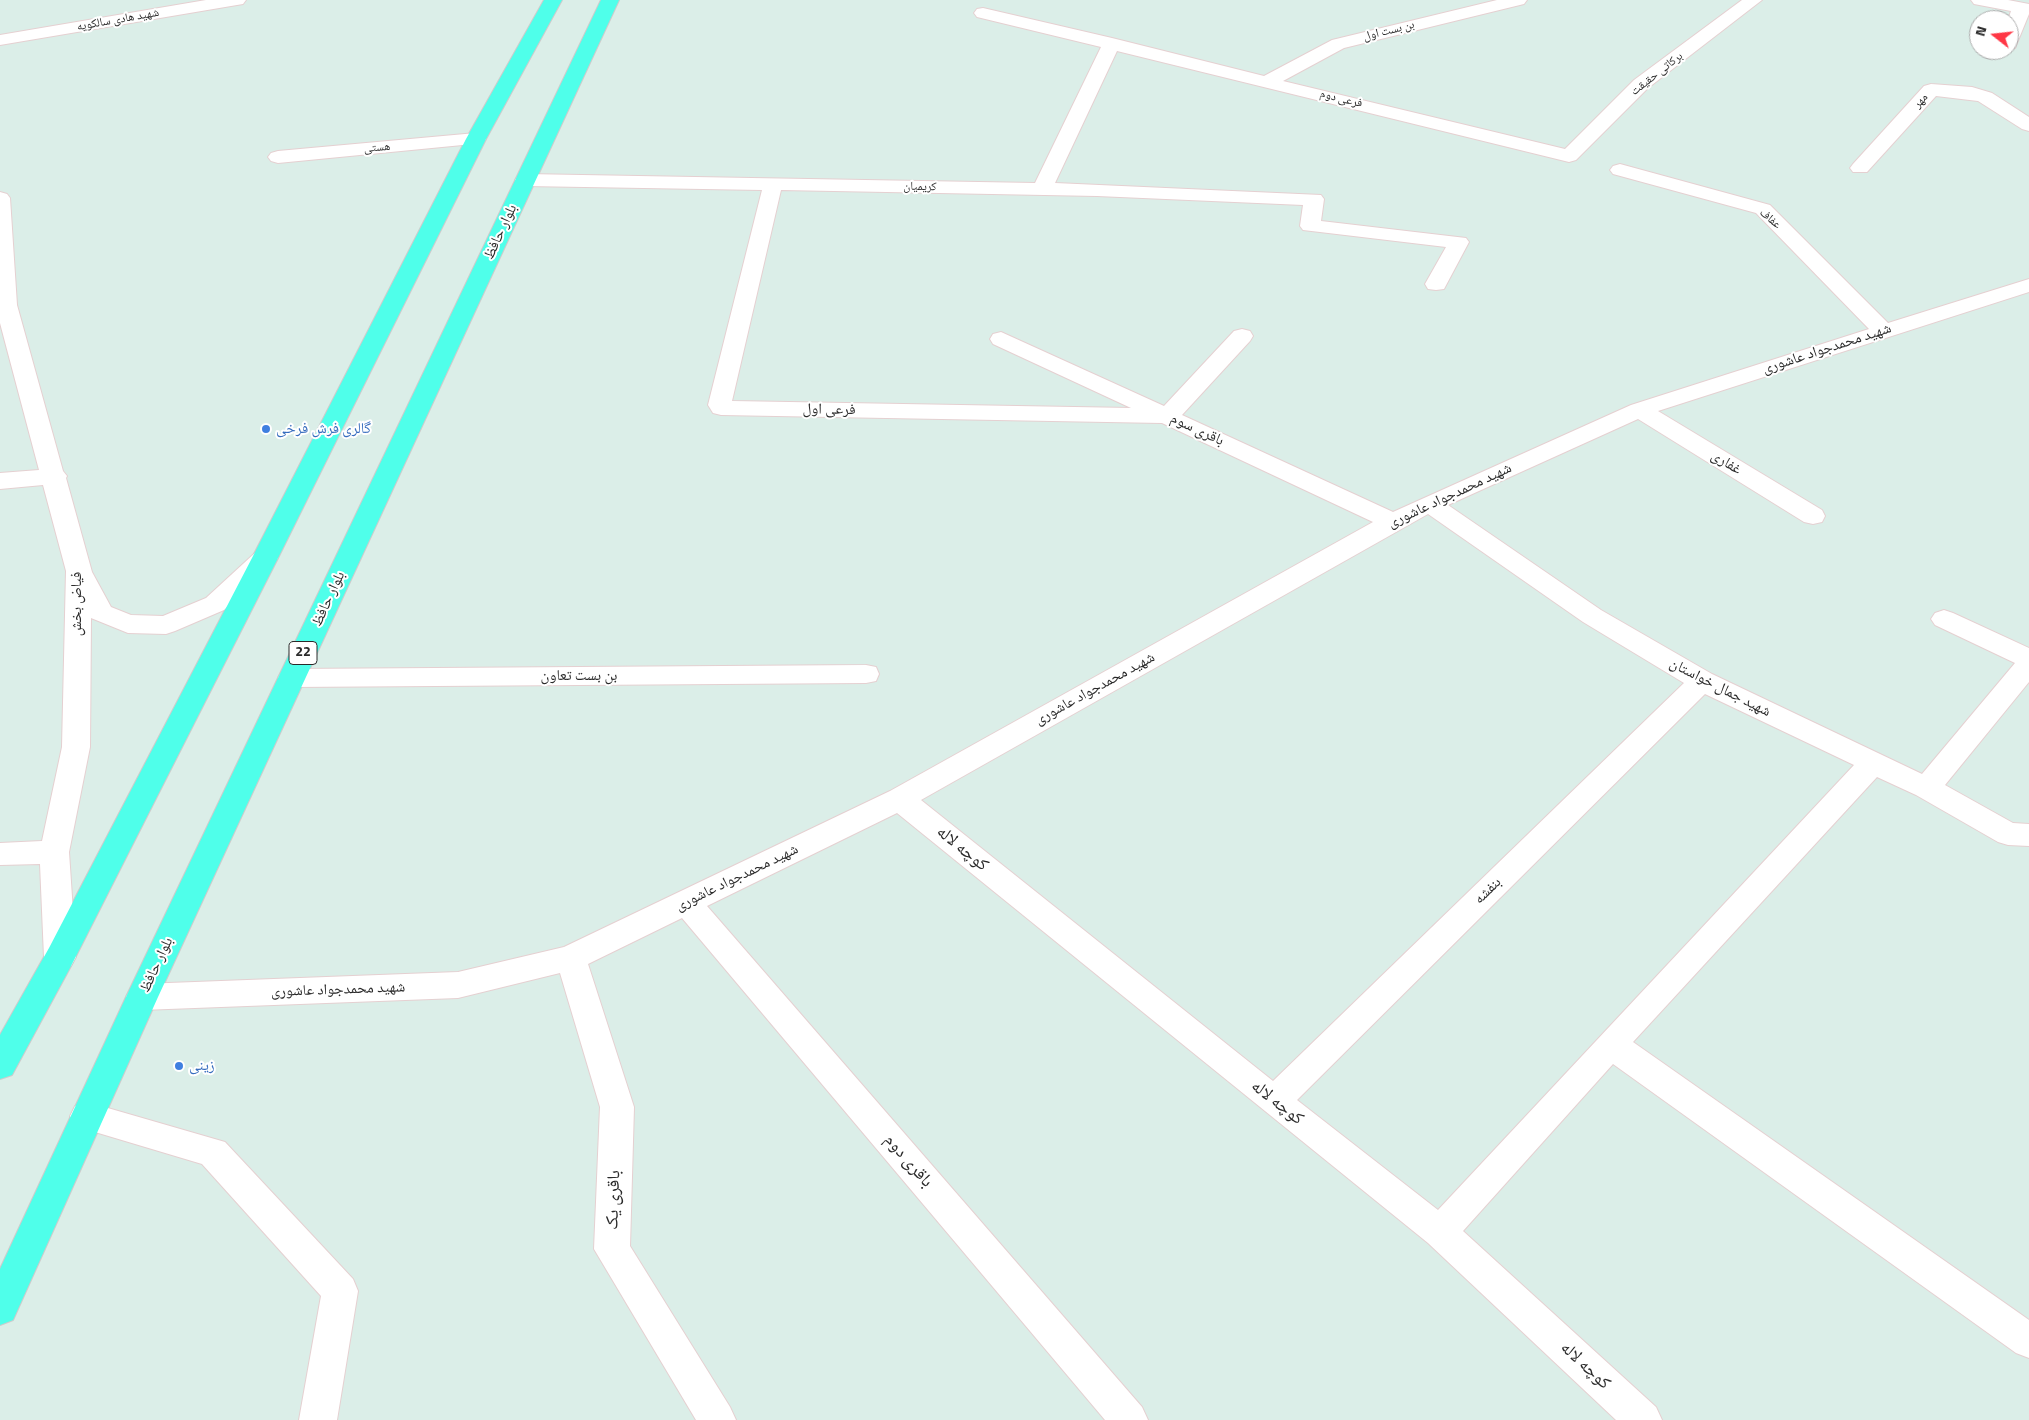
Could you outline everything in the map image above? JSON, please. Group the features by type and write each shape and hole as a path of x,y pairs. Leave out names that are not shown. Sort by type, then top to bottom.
{"main road":[{"path":"0,1065 60,957 266,558 476,139 553,0"},
{"name":"بلوار حافظ","path":"0,1308 142,997 610,0"}],"street":[{"name":"شهید هادی سالکویه","path":"0,40 237,0"},
{"name":"بن بست اول","path":"1268,81 1338,44 1518,0"},
{"name":"برکاتی حقیقت","path":"1569,156 1641,84 1753,0"},
{"path":"1980,0 2025,8 2019,22"},
{"name":"فرعی دوم","path":"984,13 1569,156"},
{"path":"1042,189 1112,44"},
{"name":"مهر","path":"1860,168 1931,90 1972,93 1985,97 2029,125"},
{"name":"هستی","path":"278,157 476,139"},
{"name":"عفاف","path":"1620,170 1763,209 1883,331"},
{"name":"کریمیان","path":"525,180 1042,189 1314,198 1310,226 1459,242 1436,284"},
{"name":"فرعی اول","path":"773,184 720,405 721,408 1168,416"},
{"name":"فیاض بخش","path":"1,204 3,305 55,476 79,571 76,747 54,852 60,957"},
{"name":"شهید محمدجواد عاشوری","path":"142,997 458,985 571,958 900,799 1393,522 1430,504 1639,410 2029,285"},
{"path":"1168,416 1242,336"},
{"name":"باقری سوم","path":"1001,339 1393,522"},
{"name":"غفاری","path":"1639,410 1813,516"},
{"path":"0,481 55,476"},
{"name":"شهید جمال خواستان","path":"1430,504 1592,616 1702,681 1926,788 2008,834 2029,836"},
{"path":"79,571 101,613 128,624 166,625 215,604 266,558"},
{"path":"1944,619 2029,659"},
{"path":"1926,788 2029,664"},
{"name":"بن‌ بست تعاون","path":"292,678 866,674"},
{"name":"بنفشه","path":"1274,1101 1702,681"},
{"path":"1440,1232 1611,1044 1873,763"},
{"name":"کوچه لاله","path":"900,799 1274,1101 1440,1232 1643,1420"},
{"path":"0,854 54,852"},
{"name":"باقری دوم","path":"686,902 1130,1420"},
{"name":"باقری یک","path":"571,958 617,1107 612,1249 717,1420"},
{"path":"1611,1044 2029,1342"},
{"path":"87,1116 213,1152 340,1291 318,1420"}],"place":[{"name":"گالری فرش فرخی","path":"266,429"},
{"name":"زینی","path":"179,1066"}]}
